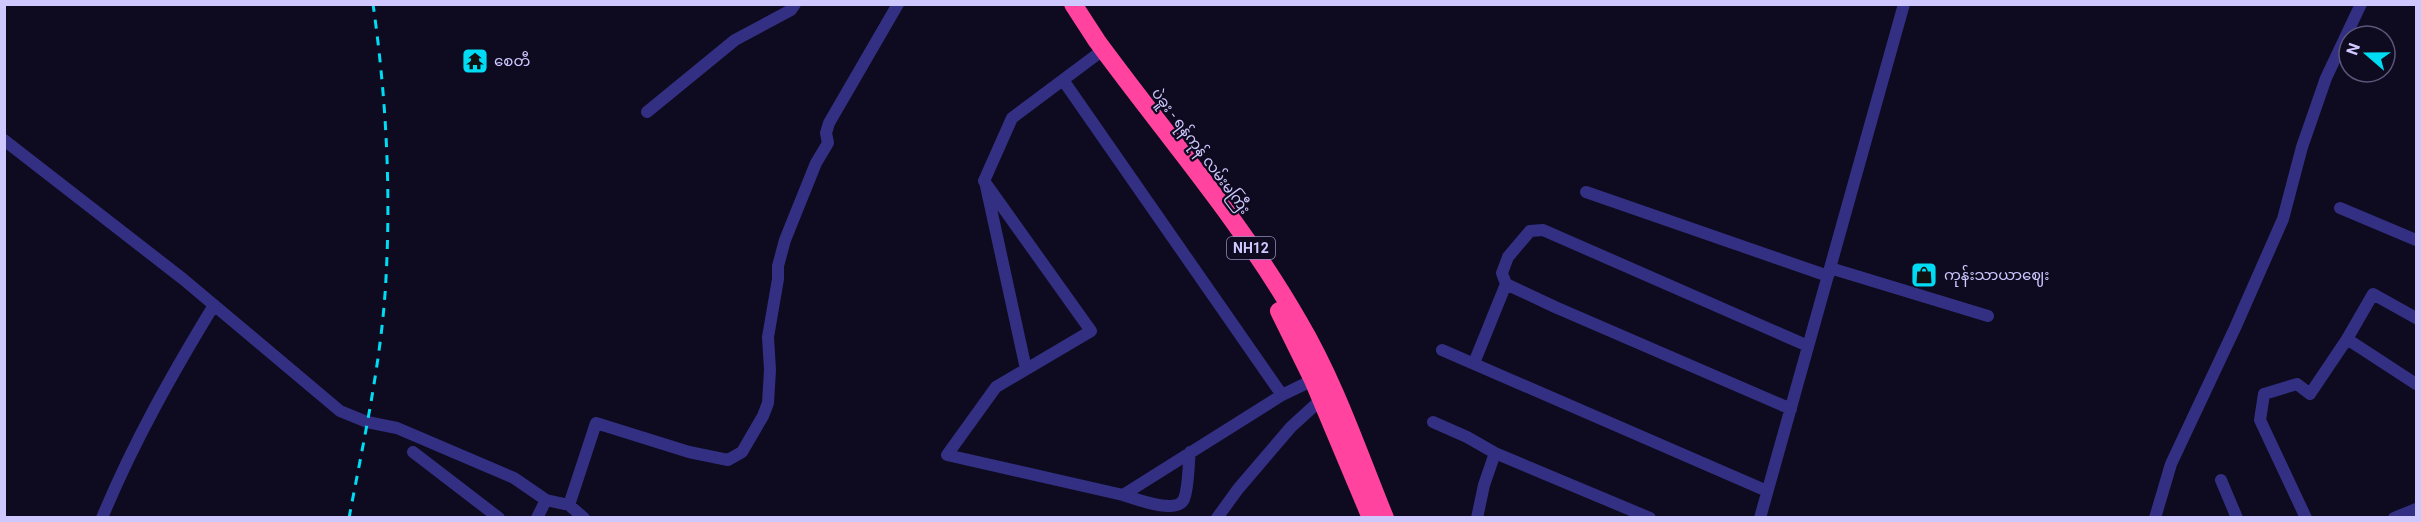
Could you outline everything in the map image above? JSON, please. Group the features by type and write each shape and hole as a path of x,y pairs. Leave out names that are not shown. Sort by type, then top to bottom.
{"highway":[{"name":"ပဲခူး - ရန်ကုန် လမ်းမကြီး","path":"1061,4 1267,269 1300,322 1371,518"},
{"name":"ပဲခူး - ရန်ကုန် လမ်းမကြီး","path":"1073,4 1099,53 1258,275 1289,328 1313,380 1327,394 1385,518"}],"street":[{"path":"647,112 735,40 791,10 795,4"},
{"path":"569,505 596,423 689,452 728,460 742,453 764,416 768,403 770,370 768,337 778,279 778,266 785,240 816,163 828,143 826,133 829,123 898,4"},
{"path":"1760,518 1904,4"},
{"path":"2155,518 2171,464 2283,219 2302,147 2326,78 2361,4"},
{"path":"1026,369 984,181 1012,118 1099,53"},
{"path":"1063,80 1282,395"},
{"path":"4,140 214,305 340,411 367,422 397,428 503,473 546,500 569,505 584,518"},
{"path":"984,181 1091,331 996,387 947,455 1169,507 1177,506 1184,500 1190,452"},
{"path":"1586,192 1829,272 1988,316"},
{"path":"2340,208 2416,240"},
{"path":"1474,363 1506,284 1502,273 1508,257 1530,231 1543,230 1808,346"},
{"path":"1506,284 1555,308 1791,409"},
{"path":"2306,518 2260,420 2264,394 2297,384 2310,394 2347,339 2373,294 2416,318"},
{"path":"102,518 129,457 167,383 214,305"},
{"path":"2347,339 2416,384"},
{"path":"1443,350 1767,491"},
{"path":"1123,495 1282,395 1313,380"},
{"path":"1217,518 1238,489 1291,427 1327,394"},
{"path":"1433,422 1495,453 1650,518"},
{"path":"413,453 499,518"},
{"path":"1477,518 1484,485 1495,453"},
{"path":"2222,480 2237,518"},
{"path":"537,518 546,500"},
{"path":"2394,518 2416,509 2413,518"}],"railway":[{"path":"349,518 381,338 386,278 388,210 386,141 373,4"}],"place":[{"name":"စေတီ","path":"475,61"},
{"name":"ကုန်းသာယာဈေး","path":"1924,275"}]}
